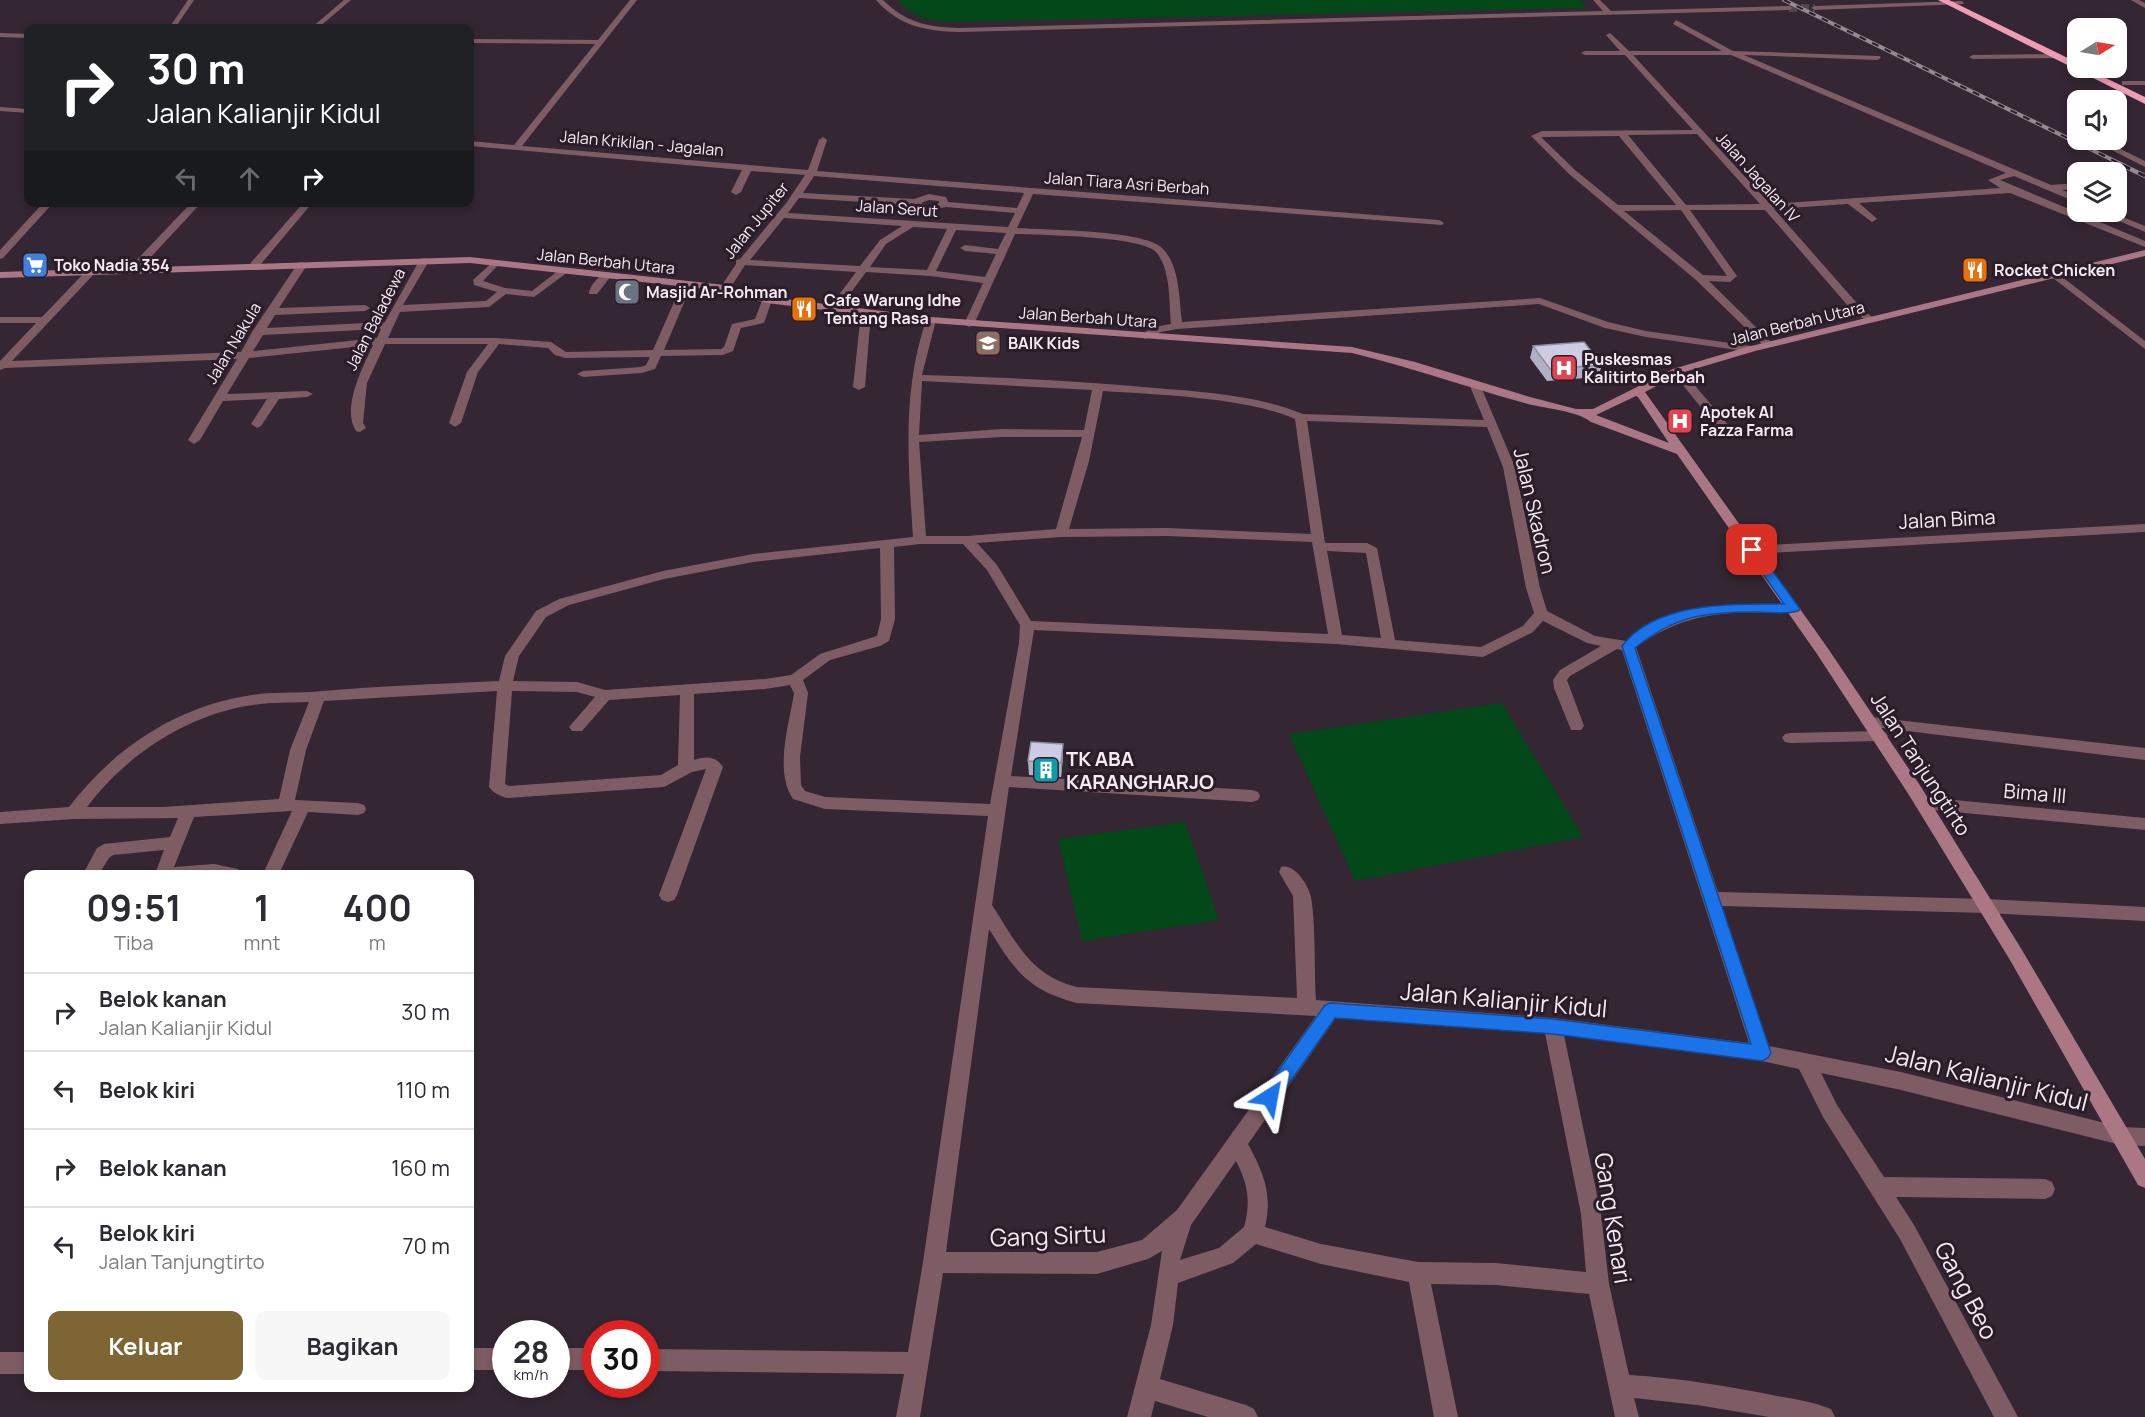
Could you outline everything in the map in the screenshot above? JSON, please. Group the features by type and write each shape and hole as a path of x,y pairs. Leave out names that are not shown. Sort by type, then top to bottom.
{"highway":[{"path":"1950,1 2067,62"},
{"path":"1950,1 2067,55"},
{"path":"2100,78 2145,100"},
{"path":"2114,78 2145,93"}],"main road":[{"name":"Jalan Berbah Utara","path":"0,275 470,260 725,288 767,300 969,324 1352,350 1403,361 1526,400 1586,412 1603,409 1636,390 1677,371 1751,349 2145,253"},
{"name":"Jalan Tanjungtirto","path":"1636,390 1642,395 1794,609 1880,736 1986,906 2145,1178"},
{"path":"1586,412 1596,420 1681,451"}],"street":[{"path":"175,24 191,0"},
{"path":"319,24 348,0"},
{"path":"516,148 634,0"},
{"path":"879,0 902,21 943,29 1785,6"},
{"path":"890,0 910,18 946,26 1384,17"},
{"path":"1596,0 1607,11"},
{"path":"2134,0 2145,6"},
{"path":"1811,6 1950,1"},
{"path":"1676,22 1732,53 2067,195"},
{"path":"0,35 24,36"},
{"name":"Jalan Jagalan IV","path":"1610,35 1859,312 1870,319"},
{"path":"474,41 601,42"},
{"path":"1755,41 1773,53"},
{"path":"1585,53 1773,53 1877,58"},
{"path":"1973,57 2056,56"},
{"path":"2126,84 2145,83"},
{"path":"0,109 24,111"},
{"path":"1697,132 1542,134 1535,136 1572,172 1700,278 1743,317 1769,345"},
{"path":"1621,133 1684,208 1732,276 1724,279 1700,278"},
{"name":"Jalan Jupiter","path":"725,288 740,262 797,195 811,172 824,140"},
{"name":"Jalan Krikilan - Jagalan","path":"474,144 811,172"},
{"path":"2116,150 2145,164"},
{"path":"736,192 748,167"},
{"name":"Jalan Tiara Asri Berbah","path":"811,172 1439,223"},
{"path":"2014,173 1992,180 2011,190 2145,244"},
{"path":"934,196 940,184"},
{"path":"2049,188 2067,187"},
{"path":"969,324 1030,190"},
{"path":"1617,208 1766,207 2011,190"},
{"path":"797,195 916,202 924,197 934,196 943,199 944,204"},
{"path":"1850,201 1872,219"},
{"path":"916,202 918,206 926,209 937,208 944,204 1021,211"},
{"path":"0,256 45,207"},
{"path":"133,270 193,207"},
{"path":"252,268 305,207"},
{"path":"834,308 883,242 914,225 926,209"},
{"name":"Jalan Serut","path":"781,215 1125,238 1153,245 1166,258 1177,326"},
{"path":"2127,222 2145,229"},
{"path":"930,273 953,227"},
{"path":"965,249 1003,252"},
{"name":"Jalan Baladewa","path":"360,428 357,423 362,383 396,309 424,261"},
{"path":"740,262 930,273 990,281"},
{"path":"495,263 478,280 478,283 504,291 536,294 563,272"},
{"name":"Jalan Nakula","path":"194,440 246,355 257,332 302,265"},
{"path":"1,366 90,273"},
{"path":"594,292 606,276"},
{"path":"2057,276 2145,346"},
{"path":"583,374 651,368 687,284"},
{"path":"396,309 489,304 504,291"},
{"path":"1,366 246,355 382,341 496,341 551,345 559,353 565,355 727,351 734,327 760,321 767,300"},
{"path":"1145,336 1158,329 1177,326 1540,301 1605,325 1646,334 1751,349"},
{"path":"270,312 365,308"},
{"path":"859,387 866,313"},
{"path":"0,320 44,320"},
{"path":"920,540 914,439 917,378 931,320"},
{"path":"257,332 389,326"},
{"path":"455,423 473,372 496,341"},
{"path":"1677,371 1726,430"},
{"path":"917,378 975,379 1098,387 1264,403 1290,410 1301,417 1491,424"},
{"name":"Jalan Skadron","path":"1475,384 1509,467 1533,588 1541,614"},
{"path":"1061,533 1076,489 1098,387"},
{"path":"219,398 307,394"},
{"path":"257,424 276,395"},
{"path":"1301,417 1336,639"},
{"path":"914,439 1002,434 1089,434"},
{"name":"Jalan Bima","path":"1752,550 2145,528"},
{"path":"668,895 715,767 711,763 686,768 664,781 500,790 497,787 505,687 512,656 541,614 564,602 663,575 753,558 920,540 967,540 1061,533 1167,532 1367,547 1372,552 1389,644"},
{"path":"908,1417 915,1363 934,1262 997,810 1026,643 1027,625 992,568 967,540"},
{"path":"74,813 91,789 120,760 143,742 198,716 246,701 353,693 505,687 577,687 605,695 756,685 795,678 825,657 875,643 884,638 888,619 887,544"},
{"path":"1576,726 1561,688 1560,680 1565,673 1664,622 1694,611 1733,608 1794,609"},
{"path":"1027,625 1336,639 1484,652 1528,629 1541,614 1592,640 1622,645"},
{"path":"1622,645 1762,1053"},
{"path":"795,678 801,693 792,757 793,786 799,795 825,803 997,810"},
{"path":"686,768 687,691"},
{"path":"577,727 605,695"},
{"path":"272,870 294,805 298,750 318,696"},
{"path":"1871,723 2145,754"},
{"path":"1790,738 1880,736"},
{"path":"1003,781 1252,796"},
{"name":"Bima III","path":"1922,803 2145,824"},
{"path":"0,818 74,813 143,814 294,805 358,809"},
{"path":"165,870 189,810"},
{"path":"93,870 103,853 110,849 176,843"},
{"path":"1287,873 1302,895 1307,1008"},
{"path":"1710,899 1986,906 2145,914"},
{"name":"Jalan Kalianjir Kidul","path":"984,907 1024,965 1037,978 1052,988 1095,997 1188,999 1289,1005 1330,1011 1553,1026 1762,1053 1900,1081 2121,1136 2145,1137"},
{"name":"Gang Sirtu","path":"934,1262 1097,1263 1148,1249 1184,1218 1330,1011"},
{"name":"Gang Kenari","path":"1553,1026 1591,1214 1598,1284 1627,1417"},
{"name":"Gang Beo","path":"1805,1062 1830,1111 1881,1187 1907,1232 2006,1417"},
{"path":"1169,1275 1225,1256 1252,1233 1260,1209 1259,1190 1238,1144"},
{"path":"1881,1187 2045,1189"},
{"path":"1139,1417 1162,1325 1170,1259 1184,1218"},
{"path":"1252,1233 1321,1254 1418,1273 1496,1274 1598,1284"},
{"path":"1418,1273 1446,1417"},
{"path":"474,1359 492,1359"},
{"path":"660,1360 915,1363"},
{"path":"0,1363 24,1363"},
{"path":"1619,1386 1650,1387 1746,1400 1823,1417"},
{"path":"1147,1387 1246,1417"}],"green space":[{"path":"897,0 1580,0 1587,8 956,22 924,18 910,12"},
{"path":"1502,703 1583,837 1355,881 1289,734"},
{"path":"1185,822 1219,920 1082,941 1058,839"}],"building":[{"path":"1584,342 1602,365 1550,369 1533,346"},
{"path":"1031,742 1063,744 1061,763 1028,761"}],"tunnel":[{"path":"1789,8 1815,8"}],"railway":[{"path":"1784,0 2117,162"},
{"path":"2127,167 2145,176"}],"place":[{"name":"Toko Nadia 354","path":"35,265"},
{"name":"Rocket Chicken","path":"1975,270"},
{"name":"Masjid Ar-Rohman","path":"627,292"},
{"name":"Cafe Warung Idhe Tentang Rasa","path":"804,309"},
{"name":"BAIK Kids","path":"988,343"},
{"name":"Puskesmas Kalitirto Berbah","path":"1564,368"},
{"name":"Apotek Al Fazza Farma","path":"1680,421"},
{"name":"TK ABA KARANGHARJO","path":"1046,770"}],"route":[{"path":"1270,1097 1330,1011 1553,1026 1762,1053 1628,646 1664,622 1694,611 1733,608 1794,609 1752,550"}]}
